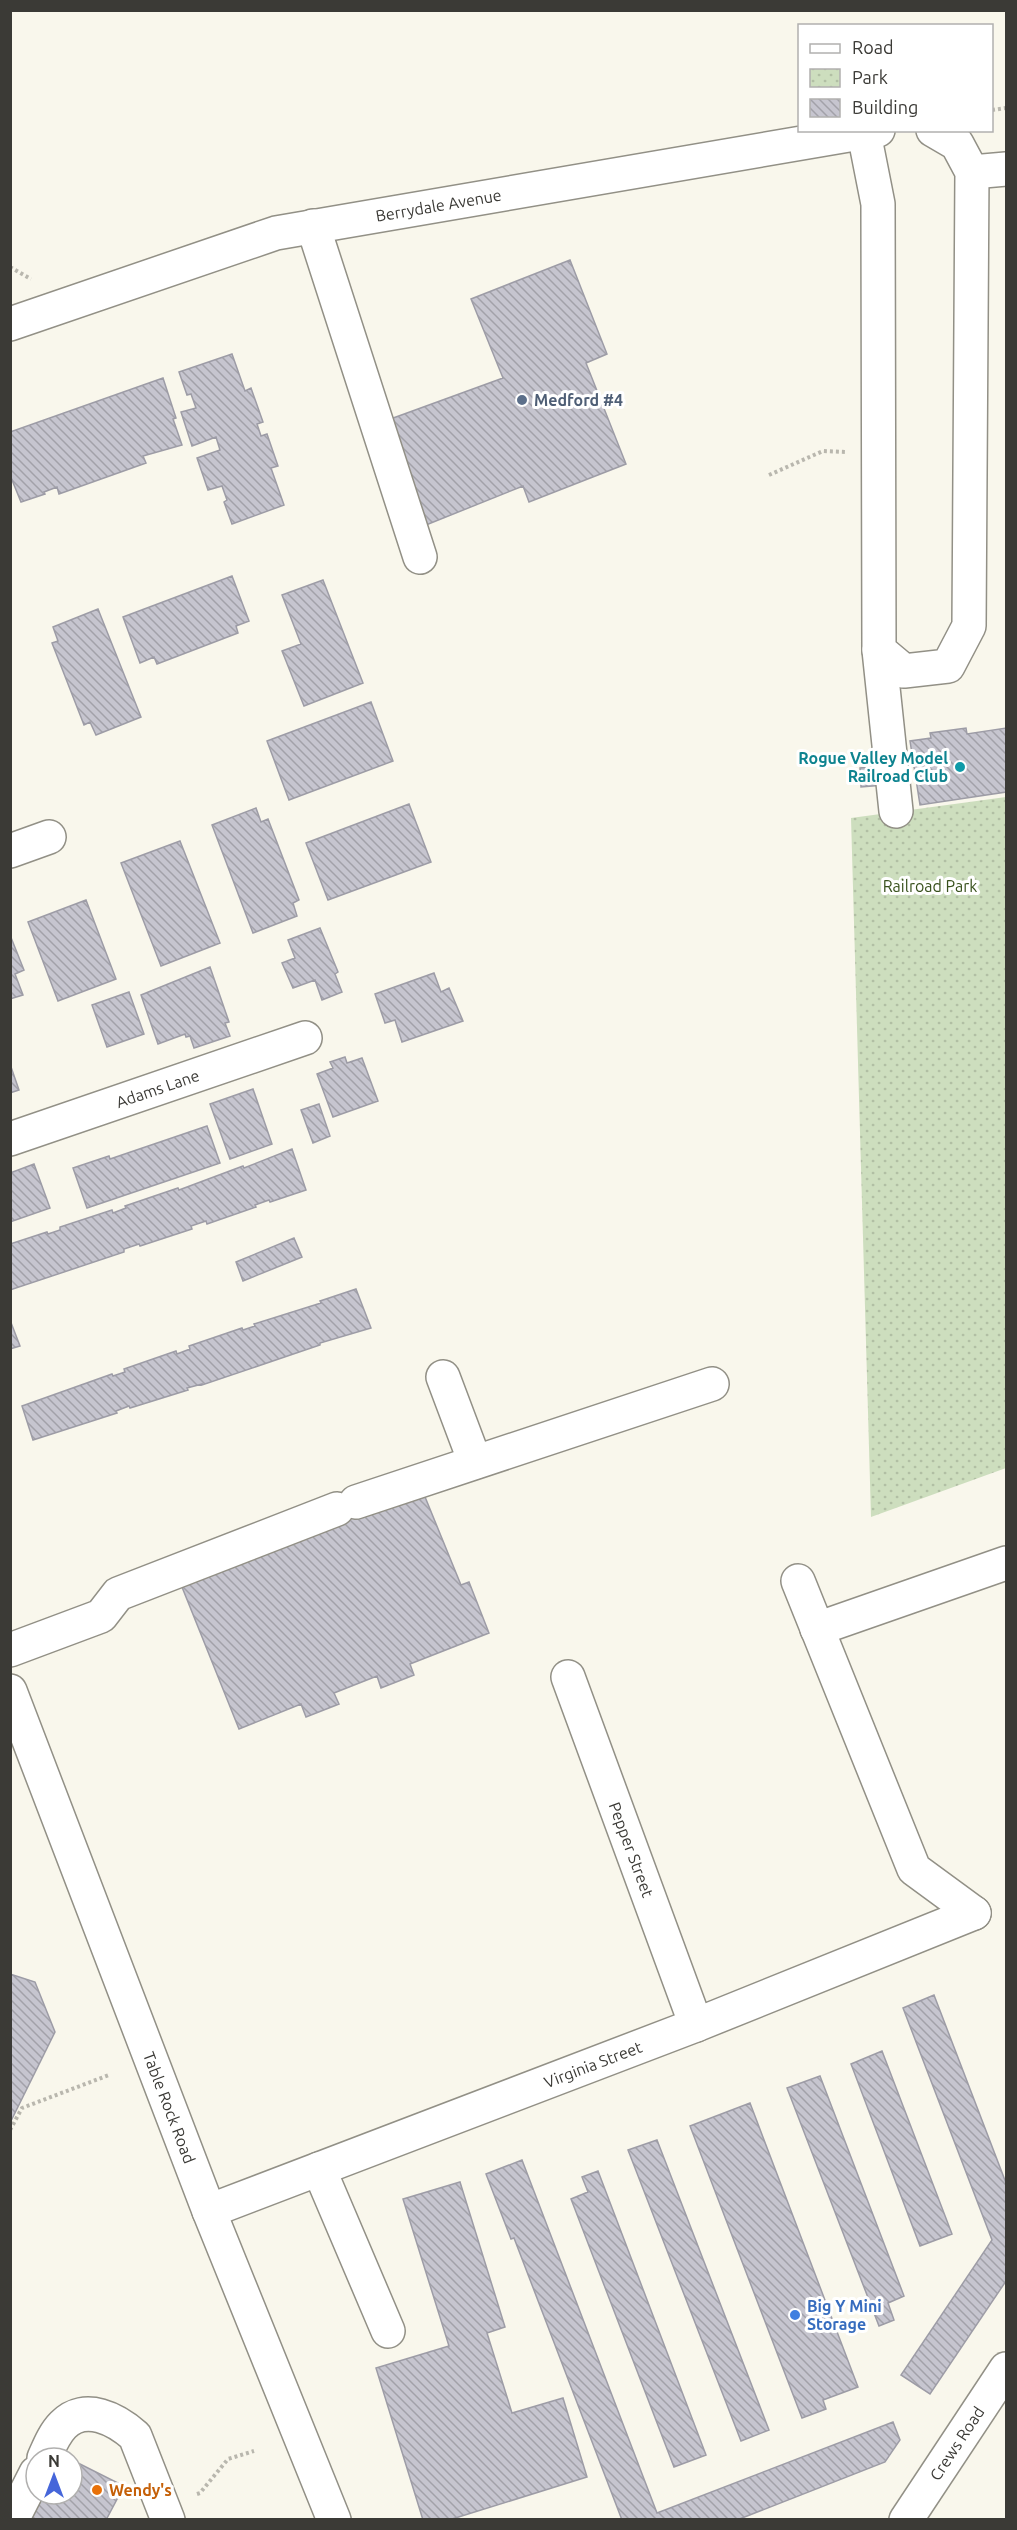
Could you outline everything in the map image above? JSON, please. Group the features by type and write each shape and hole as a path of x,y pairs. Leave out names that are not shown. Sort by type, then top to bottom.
{"street":[{"path":"871,132 878,204 879,650 896,811"},
{"name":"Berrydale Avenue","path":"10,324 276,233 871,132"},
{"path":"879,650 904,671 948,666 969,626 972,172 957,144 936,132"},
{"path":"972,172 1006,169"},
{"path":"313,226 420,557"},
{"path":"10,851 49,837"},
{"name":"Adams Lane","path":"10,1139 304,1038"},
{"path":"443,1377 476,1462"},
{"path":"10,1650 100,1616 118,1594 346,1505 712,1384"},
{"path":"798,1581 817,1629 1006,1563"},
{"name":"Virginia Street","path":"209,2211 696,2025 974,1913 914,1869 817,1629"},
{"name":"Pepper Street","path":"568,1677 696,2025"},
{"name":"Table Rock Road","path":"10,1691 209,2211 334,2520"},
{"path":"319,2169 388,2331"},
{"name":"Crews Road","path":"906,2520 1006,2369"},
{"path":"51,2446 65,2423 80,2415 98,2414 124,2427 135,2436 168,2520"},
{"path":"12,2520 24,2496"}],"path":[{"path":"770,475 823,452 879,452"},
{"path":"10,2130 22,2108 109,2075"},
{"path":"228,2459 254,2451"}],"green space":[{"name":"Railroad Park","path":"1006,797 1006,1468 871,1517 851,818"}],"building":[{"name":"Medford #4","path":"570,260 607,354 586,363 626,464 529,502 523,486 426,525 385,421 503,378 471,299"},
{"path":"232,354 245,391 251,388 263,422 257,424 261,436 267,434 278,466 271,468 284,505 232,524 224,502 227,500 222,486 208,490 197,458 220,450 216,437 192,446 181,412 196,408 191,394 187,395 179,372"},
{"path":"163,378 182,445 143,456 146,463 59,494 57,487 44,492 45,494 21,502 10,475 10,432"},
{"path":"232,576 249,621 236,626 238,633 157,664 154,657 140,663 123,617"},
{"path":"323,580 363,683 304,706 282,651 301,644 282,595"},
{"path":"98,609 141,717 96,735 90,722 84,725 52,643 58,641 53,627"},
{"path":"371,702 393,761 289,800 267,741"},
{"name":"Rogue Valley Model Railroad Club","path":"966,728 967,734 1006,728 1006,792 920,805 910,741 931,738 930,733"},
{"path":"882,766 884,785 861,787 860,768"},
{"path":"409,804 431,862 328,900 306,843"},
{"path":"256,808 261,822 268,819 299,900 293,903 297,916 253,933 212,825"},
{"path":"180,841 220,943 161,966 121,863"},
{"path":"86,900 116,979 58,1001 28,922"},
{"path":"320,928 338,972 335,974 342,992 322,1000 315,980 293,988 282,963 295,958 288,940"},
{"path":"10,935 24,970 15,974 23,995 10,999"},
{"path":"210,967 229,1022 225,1023 230,1036 194,1048 190,1036 186,1037 185,1034 158,1044 141,995"},
{"path":"434,973 441,992 449,988 463,1021 402,1042 395,1020 385,1023 375,994"},
{"path":"129,992 144,1034 107,1047 92,1005"},
{"path":"345,1057 347,1063 362,1058 378,1101 333,1117 317,1074 333,1068 330,1062"},
{"path":"10,1064 19,1090 10,1093"},
{"path":"253,1089 272,1144 230,1159 210,1104"},
{"path":"319,1104 330,1136 313,1143 301,1110"},
{"path":"207,1126 220,1163 87,1208 73,1168 109,1156 110,1159"},
{"path":"292,1149 306,1190 270,1202 269,1200 255,1205 256,1207 207,1224 206,1221 191,1226 192,1229 124,1249 124,1252 10,1290 10,1244 60,1230 60,1227 112,1210 113,1213 126,1208 125,1206 178,1188 179,1190 243,1166 244,1168"},
{"path":"34,1164 50,1208 10,1222 10,1173"},
{"path":"294,1238 302,1257 243,1281 236,1262"},
{"path":"356,1289 371,1328 187,1388 188,1390 130,1408 129,1406 116,1411 117,1413 33,1440 22,1406 112,1374 113,1376 125,1372 124,1369 176,1351 177,1354 190,1349 189,1346 242,1328 243,1330 255,1326 254,1324 321,1303 320,1301"},
{"path":"10,1320 20,1346 10,1349"},
{"path":"350,1489 423,1492 461,1585 469,1582 489,1633 410,1664 414,1675 381,1688 377,1676 334,1693 339,1704 306,1717 301,1704 239,1729 182,1587 332,1497"},
{"path":"10,1974 35,1982 55,2032 10,2123"},
{"path":"934,1995 1006,2183 1006,2281 930,2394 901,2375 992,2240 903,2008"},
{"path":"882,2051 952,2234 920,2246 851,2064"},
{"path":"820,2076 904,2296 888,2303 894,2320 879,2326 787,2088"},
{"path":"750,2103 858,2387 823,2400 826,2409 802,2418 690,2126"},
{"path":"657,2140 769,2430 741,2441 628,2150"},
{"path":"522,2160 657,2513 893,2422 900,2440 885,2462 737,2520 622,2520 514,2238 511,2239 486,2174"},
{"path":"598,2171 706,2455 674,2467 571,2199 588,2192 582,2177"},
{"path":"460,2182 505,2327 487,2333 512,2413 563,2398 587,2477 449,2520 423,2520 376,2368 449,2346 403,2199"},
{"name":"Wendy's","path":"84,2466 124,2486 106,2520 22,2520 33,2506 84,2506"}],"place":[{"name":"Medford #4","path":"522,400"},
{"name":"Rogue Valley Model Railroad Club","path":"960,767"},
{"name":"Big Y Mini Storage","path":"795,2315"},
{"name":"Wendy's","path":"97,2490"}]}
